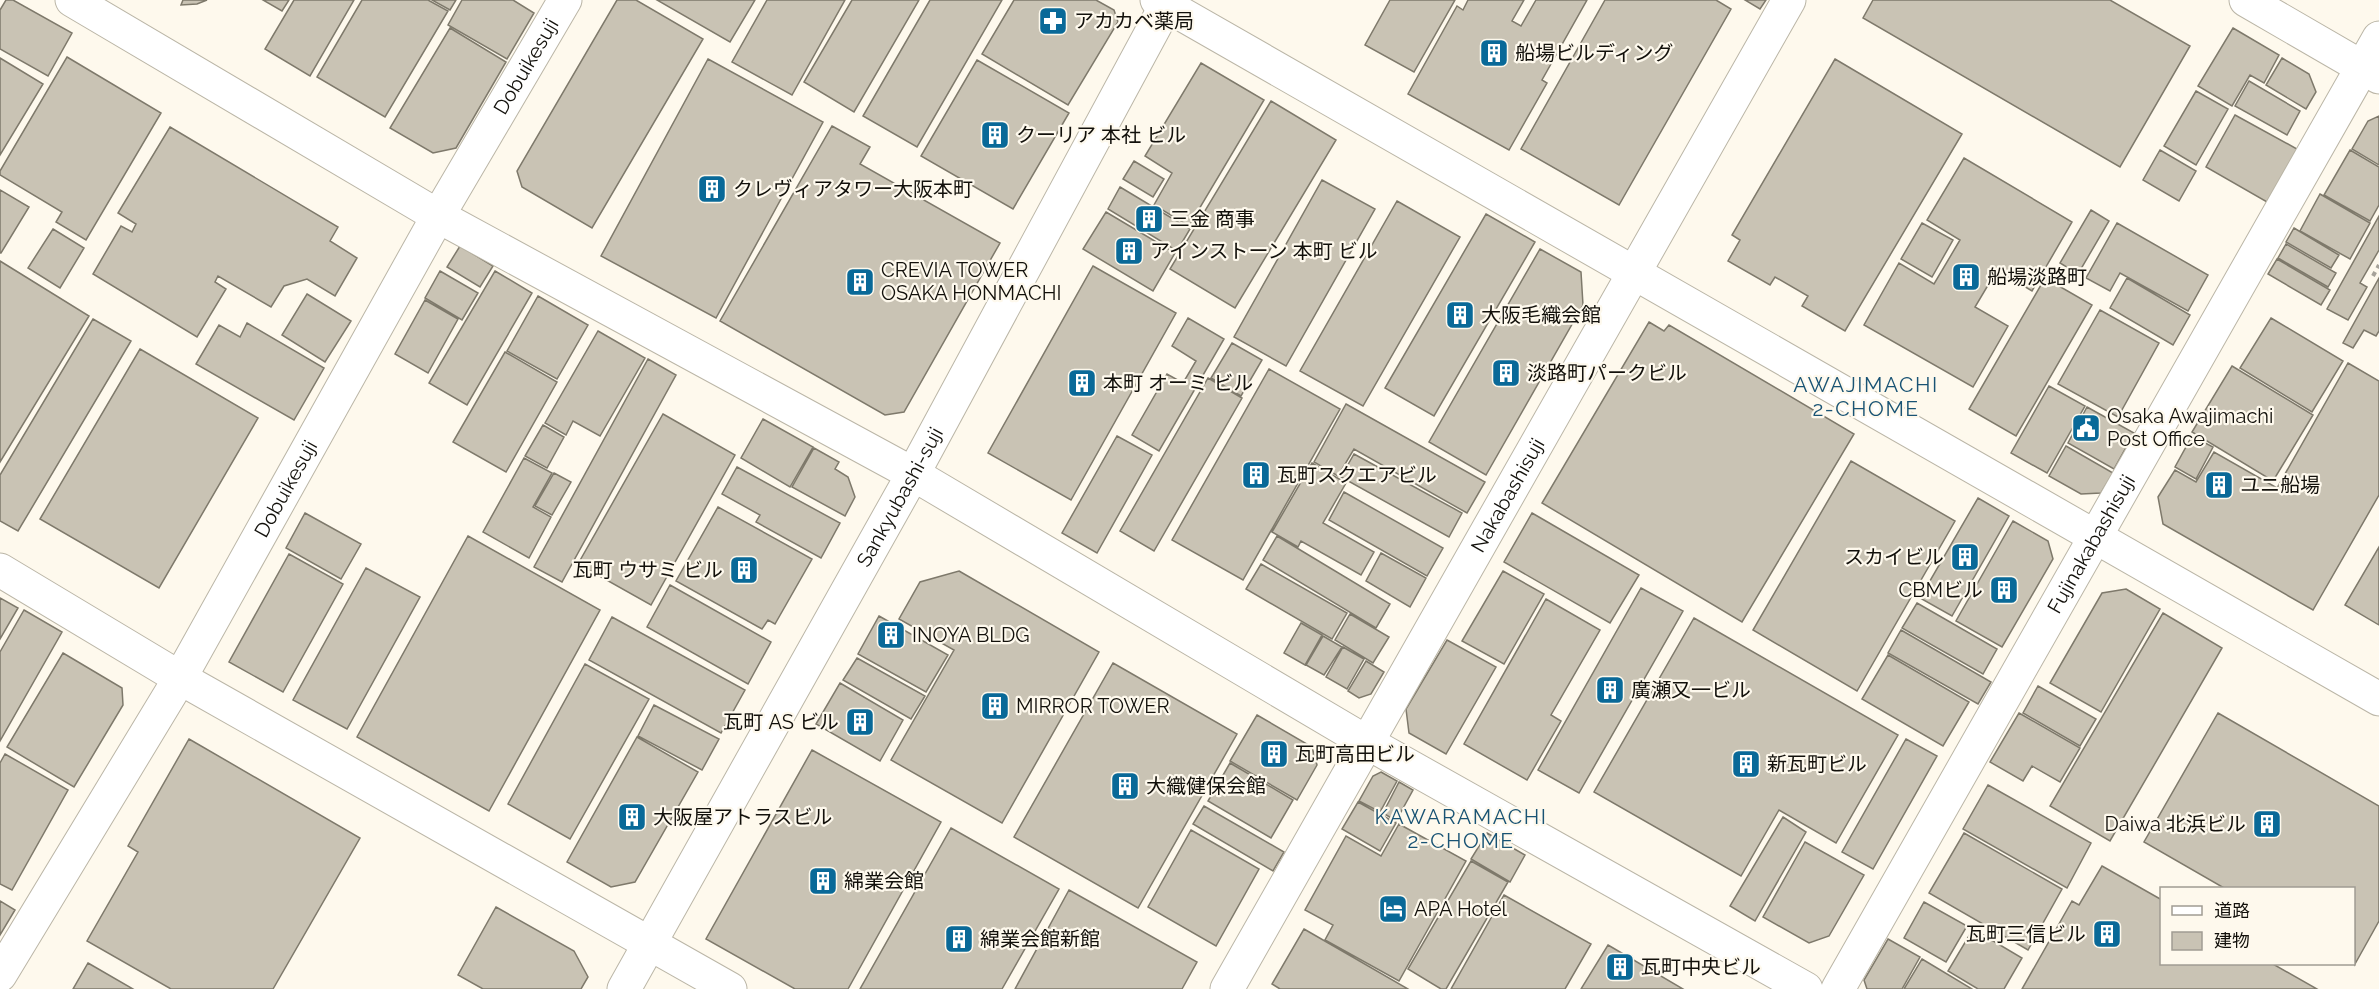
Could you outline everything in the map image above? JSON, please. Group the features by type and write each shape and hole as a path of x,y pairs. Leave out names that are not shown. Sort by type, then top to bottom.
{"street":[{"path":"72,0 438,216 913,474 1368,743 1806,989"},
{"name":"Dobuikesuji","path":"0,975 180,678 438,216 564,0"},
{"name":"Nakabashisuji","path":"1227,989 1789,0"},
{"path":"2246,0 2371,72"},
{"path":"1164,2 2379,699"},
{"name":"Sankyubashi-suji","path":"624,989 913,474 1164,2"},
{"name":"Fujinakabashisuji","path":"1838,989 2095,537 2371,72 2379,38"},
{"path":"0,570 180,678 730,989"}],"path":[{"path":"2373,276 2379,265"}],"building":[{"path":"6,0 13,0 72,33 48,76 0,49 0,10"},
{"path":"183,0 207,0 197,4 181,5"},
{"path":"263,0 289,0 282,11"},
{"path":"294,0 354,0 310,76 265,49"},
{"path":"362,0 428,0 448,11 385,117 317,77"},
{"path":"432,0 456,0 450,10"},
{"path":"462,0 513,0 534,13 507,59 448,25"},
{"path":"617,0 636,0 703,39 592,228 522,187 517,171"},
{"path":"657,0 755,0 730,42"},
{"path":"767,0 845,0 792,95 732,62"},
{"path":"852,0 919,0 854,112 804,82"},
{"path":"930,0 1002,0 917,147 863,116"},
{"path":"1014,0 1096,0 1114,10 1118,22 1068,105 982,54"},
{"path":"1390,0 1455,0 1414,72 1365,45"},
{"name":"船場ビルディング","path":"1468,0 1524,0 1512,21 1521,26 1536,0 1587,0 1542,80 1547,83 1509,150 1408,94 1457,6 1463,10"},
{"path":"1605,0 1716,0 1731,9 1619,205 1521,149"},
{"path":"1745,0 1766,0 1760,9"},
{"path":"1873,0 2110,0 2190,46 2120,167 1863,18"},
{"path":"450,28 506,62 456,148 433,153 390,128"},
{"path":"2233,28 2279,55 2264,83 2250,75 2232,106 2198,86"},
{"path":"67,57 161,113 86,240 56,222 62,212 0,175 0,171"},
{"path":"0,58 43,84 0,155"},
{"path":"2282,58 2309,74 2316,92 2306,109 2266,85"},
{"name":"クレヴィアタワー大阪本町","path":"708,59 823,122 716,318 601,256"},
{"path":"1835,59 1962,134 1845,331 1802,306 1808,296 1775,277 1770,285 1728,261 1740,240 1732,235"},
{"name":"クーリア 本社 ビル","path":"977,60 1069,113 1013,209 921,156"},
{"path":"1201,63 1264,100 1189,226 1154,205 1172,173 1145,156"},
{"path":"2249,81 2300,111 2287,135 2235,106"},
{"path":"2196,91 2228,109 2196,165 2164,146"},
{"path":"1271,101 1336,140 1235,308 1170,269"},
{"path":"2235,115 2297,149 2267,202 2206,167"},
{"path":"2379,116 2379,165 2352,149 2368,121"},
{"name":"CREVIA TOWER OSAKA HONMACHI","path":"832,126 870,147 860,164 1000,243 904,412 885,415 720,321"},
{"path":"170,127 338,227 330,241 357,258 335,296 307,279 284,286 271,307 218,276 215,282 226,289 197,337 93,274 121,226 132,232 136,224 118,213"},
{"path":"2160,150 2196,171 2179,201 2143,180"},
{"path":"2350,150 2379,167 2379,205 2370,221 2324,195"},
{"name":"船場淡路町","path":"1964,158 2072,222 2032,291 1997,270 1975,307 2008,326 1973,387 1864,325 1899,263 1934,284 1960,240 1927,220"},
{"path":"1134,161 1164,179 1153,197 1123,179"},
{"path":"1322,180 1375,209 1286,366 1234,337"},
{"name":"三金 商事","path":"1120,187 1190,229 1177,251 1108,209"},
{"path":"0,190 29,207 1,253 0,253"},
{"path":"2320,194 2370,223 2350,259 2300,231"},
{"path":"1397,201 1460,237 1363,406 1300,371"},
{"path":"2091,210 2109,221 2078,274 2060,263"},
{"name":"アインストーン 本町 ビル","path":"1106,212 1175,253 1153,291 1083,249"},
{"name":"大阪毛織会館","path":"1486,214 1535,242 1434,416 1385,388"},
{"path":"2379,216 2379,250 2360,283 2367,287 2348,320 2327,309"},
{"path":"1922,223 1953,240 1932,277 1901,259"},
{"path":"2117,223 2208,275 2188,311 2120,273 2110,291 2086,278"},
{"path":"2294,228 2339,255 2331,268 2286,242"},
{"path":"53,229 84,248 60,288 28,268"},
{"path":"2286,244 2336,273 2328,287 2278,258"},
{"path":"460,246 493,266 480,287 447,267"},
{"name":"淡路町パークビル","path":"1540,249 1581,272 1583,305 1486,475 1429,442"},
{"path":"2277,259 2330,290 2321,305 2268,274"},
{"path":"0,261 89,316 0,462"},
{"name":"本町 オーミ ビル","path":"1093,266 1176,313 1071,500 988,453"},
{"path":"440,271 478,293 462,320 425,298"},
{"path":"495,271 532,293 467,405 429,383"},
{"path":"2045,278 2092,305 2016,436 1969,409"},
{"path":"2127,278 2190,315 2173,345 2110,308"},
{"path":"2379,278 2379,331 2376,336 2364,330 2353,348 2343,343"},
{"path":"307,294 351,321 325,362 282,335"},
{"path":"538,296 588,325 557,379 507,351"},
{"path":"425,300 458,319 428,373 395,354"},
{"path":"2100,310 2159,343 2118,417 2058,384"},
{"path":"1188,318 1224,339 1159,451 1132,435 1167,374 1183,383 1196,361 1172,346"},
{"path":"2271,318 2343,361 2312,412 2240,368"},
{"path":"93,319 131,341 18,531 0,521 0,475"},
{"path":"1649,322 1664,331 1669,325 1854,434 1742,622 1542,503"},
{"path":"247,323 324,368 294,420 196,364 219,325 240,337"},
{"path":"598,331 645,358 600,436 573,421 566,435 545,423"},
{"path":"1232,343 1262,360 1241,396 1211,378"},
{"path":"140,349 258,418 159,588 40,519"},
{"path":"505,352 557,382 506,472 453,442"},
{"path":"648,359 676,375 562,582 534,567"},
{"name":"ユニ船場","path":"2348,363 2379,381 2379,495 2313,610 2163,524 2158,497 2175,470 2196,482 2214,452 2277,488"},
{"path":"2232,366 2313,415 2273,481 2192,432"},
{"name":"瓦町スクエアビル","path":"1269,369 1340,409 1243,580 1172,540"},
{"path":"1208,378 1242,398 1154,551 1120,531"},
{"path":"2049,386 2085,406 2047,473 2011,453"},
{"path":"1346,404 1485,482 1467,513 1354,449 1338,476 1314,462"},
{"path":"2087,407 2134,433 2114,469 2068,443"},
{"path":"663,414 735,455 651,605 578,564"},
{"path":"763,419 813,447 790,487 741,458"},
{"path":"543,425 564,437 547,468 525,456"},
{"path":"1117,436 1152,455 1097,553 1062,533"},
{"path":"2192,436 2213,447 2196,479 2175,467"},
{"path":"2066,446 2113,473 2101,493 2081,494 2049,476"},
{"path":"814,448 839,462 835,469 848,477 855,497 845,516 792,487"},
{"path":"1354,454 1462,513 1449,537 1341,477"},
{"path":"524,458 552,473 533,507 551,517 529,558 483,532"},
{"path":"1851,461 1955,521 1857,691 1753,630"},
{"path":"1312,463 1346,483 1323,523 1374,552 1361,575 1301,541 1298,547 1272,532"},
{"path":"737,467 840,523 821,558 756,522 760,515 722,494"},
{"path":"554,473 571,482 552,515 535,506"},
{"path":"1344,492 1443,548 1427,576 1329,520"},
{"name":"スカイビル","path":"1978,498 2009,516 1952,616 1920,598"},
{"name":"瓦町 ウサミ ビル","path":"718,507 812,559 775,624 768,620 762,629 676,581"},
{"path":"305,513 361,544 341,579 286,548"},
{"path":"1532,513 1639,575 1610,623 1504,562"},
{"name":"CBMビル","path":"2013,521 2048,541 2053,559 2002,647 1956,621"},
{"path":"468,536 600,610 489,811 357,737"},
{"path":"1277,536 1390,604 1376,628 1263,560"},
{"path":"2379,547 2379,625 2345,605"},
{"path":"1381,553 1426,578 1410,607 1366,581"},
{"path":"289,554 343,584 283,692 229,662"},
{"path":"1261,564 1347,613 1332,639 1246,589"},
{"path":"366,568 420,597 347,729 293,700"},
{"name":"MIRROR TOWER","path":"959,571 1099,652 1002,823 891,760 954,650 899,619 920,582"},
{"path":"1503,571 1544,594 1504,664 1462,641"},
{"path":"670,585 771,642 748,684 647,627"},
{"name":"廣瀬又一ビル","path":"1641,588 1683,611 1579,793 1538,770"},
{"path":"2126,589 2160,609 2101,712 2050,683 2102,593"},
{"path":"0,598 18,608 0,639"},
{"path":"1546,599 1600,630 1551,715 1561,721 1527,780 1464,744"},
{"path":"1917,603 1997,649 1983,674 1902,628"},
{"path":"24,610 62,632 0,741 0,652"},
{"path":"2163,613 2222,648 2110,841 2050,806"},
{"path":"1350,614 1389,637 1373,663 1335,640"},
{"name":"INOYA BLDG","path":"879,616 948,655 926,692 858,654"},
{"path":"612,617 745,690 721,733 589,660"},
{"name":"新瓦町ビル","path":"1694,618 1898,735 1836,843 1779,810 1741,876 1594,792"},
{"path":"1301,623 1322,635 1305,665 1284,653"},
{"path":"1901,630 1991,682 1978,704 1888,653"},
{"path":"1323,636 1342,647 1324,675 1306,665"},
{"path":"1447,640 1496,667 1446,754 1409,733 1406,709"},
{"path":"1343,647 1364,659 1347,689 1326,677"},
{"path":"63,653 122,688 123,705 74,787 7,747"},
{"path":"1888,655 1969,702 1943,746 1862,699"},
{"path":"857,658 925,696 911,719 843,680"},
{"path":"1366,661 1384,672 1371,694 1359,698 1348,691"},
{"name":"大織健保会館","path":"1113,663 1237,734 1138,908 1014,837"},
{"path":"585,664 649,699 570,839 508,804"},
{"name":"瓦町 AS ビル","path":"840,683 903,720 880,761 816,724"},
{"path":"2038,686 2096,719 2080,746 2023,713"},
{"path":"654,705 719,739 702,770 638,736"},
{"path":"2019,713 2080,748 2060,782 2032,766 2023,781 1990,762"},
{"name":"Daiwa 北浜ビル","path":"2218,713 2379,806 2379,921 2355,964 2355,887 2222,887 2144,842"},
{"name":"瓦町高田ビル","path":"1257,715 1312,747 1317,765 1297,800 1230,761"},
{"name":"大阪屋アトラスビル","path":"637,737 698,772 635,882 611,887 567,862"},
{"path":"189,739 360,838 273,989 171,989 87,941 138,852 128,846"},
{"path":"1906,739 1937,756 1873,869 1842,852"},
{"name":"綿業会館","path":"812,750 941,822 848,989 795,989 706,939"},
{"path":"5,754 68,790 12,890 0,884 0,763"},
{"path":"1230,763 1293,800 1271,838 1208,801"},
{"path":"1381,772 1397,781 1380,812 1359,801 1373,776"},
{"path":"1399,782 1413,790 1396,821 1383,813"},
{"path":"1988,785 2091,843 2067,888 1963,829"},
{"path":"1358,802 1396,823 1380,851 1342,829"},
{"path":"1204,806 1284,852 1273,871 1193,824"},
{"path":"1783,817 1806,832 1755,921 1730,906"},
{"path":"1399,824 1466,861 1399,981 1325,940 1333,925 1305,910 1346,836 1381,856"},
{"name":"綿業会館新館","path":"951,828 1059,889 1002,989 860,989"},
{"path":"1191,830 1259,869 1216,946 1148,907"},
{"path":"1487,833 1525,855 1510,882 1471,859"},
{"path":"1964,833 2062,889 2028,950 1929,893"},
{"path":"1805,842 1864,875 1829,936 1809,943 1763,917"},
{"path":"1471,861 1508,882 1446,989 1441,989 1408,969"},
{"name":"瓦町三信ビル","path":"2102,866 2160,899 2160,965 2275,965 2317,989 2022,989 2072,901 2079,905"},
{"path":"1069,890 1197,962 1182,989 1015,989"},
{"path":"1504,895 1591,944 1565,989 1451,989"},
{"path":"0,901 15,910 0,935"},
{"path":"1924,902 1967,926 1946,962 1904,938"},
{"path":"496,907 574,951 588,977 581,989 483,989 458,975"},
{"path":"1304,929 1408,989 1280,989 1272,984"},
{"path":"1973,929 2022,958 2004,989 1978,989 1948,971"},
{"path":"1888,939 1920,957 1902,989 1867,989 1864,980"},
{"name":"瓦町中央ビル","path":"1608,945 1683,989 1581,989"},
{"path":"1922,959 1972,989 1904,989"},
{"path":"88,963 133,989 73,989"}],"place":[{"name":"アカカベ薬局","path":"1053,21"},
{"name":"船場ビルディング","path":"1494,53"},
{"name":"クーリア 本社 ビル","path":"995,135"},
{"name":"クレヴィアタワー大阪本町","path":"712,189"},
{"name":"三金 商事","path":"1149,219"},
{"name":"アインストーン 本町 ビル","path":"1129,251"},
{"name":"船場淡路町","path":"1966,277"},
{"name":"CREVIA TOWER OSAKA HONMACHI","path":"860,282"},
{"name":"大阪毛織会館","path":"1460,315"},
{"name":"淡路町パークビル","path":"1506,373"},
{"name":"本町 オーミ ビル","path":"1082,383"},
{"name":"Osaka Awajimachi Post Office","path":"2086,428"},
{"name":"瓦町スクエアビル","path":"1256,475"},
{"name":"ユニ船場","path":"2219,485"},
{"name":"スカイビル","path":"1965,557"},
{"name":"瓦町 ウサミ ビル","path":"744,570"},
{"name":"CBMビル","path":"2004,590"},
{"name":"INOYA BLDG","path":"891,635"},
{"name":"廣瀬又一ビル","path":"1610,690"},
{"name":"MIRROR TOWER","path":"995,706"},
{"name":"瓦町 AS ビル","path":"860,722"},
{"name":"瓦町高田ビル","path":"1274,754"},
{"name":"新瓦町ビル","path":"1746,764"},
{"name":"大織健保会館","path":"1125,786"},
{"name":"大阪屋アトラスビル","path":"632,817"},
{"name":"Daiwa 北浜ビル","path":"2267,824"},
{"name":"綿業会館","path":"823,881"},
{"name":"APA Hotel","path":"1393,909"},
{"name":"瓦町三信ビル","path":"2107,934"},
{"name":"綿業会館新館","path":"959,939"},
{"name":"瓦町中央ビル","path":"1620,967"}],"district":[{"name":"AWAJIMACHI 2-CHOME","path":"1866,396"},
{"name":"KAWARAMACHI 2-CHOME","path":"1461,828"}]}
